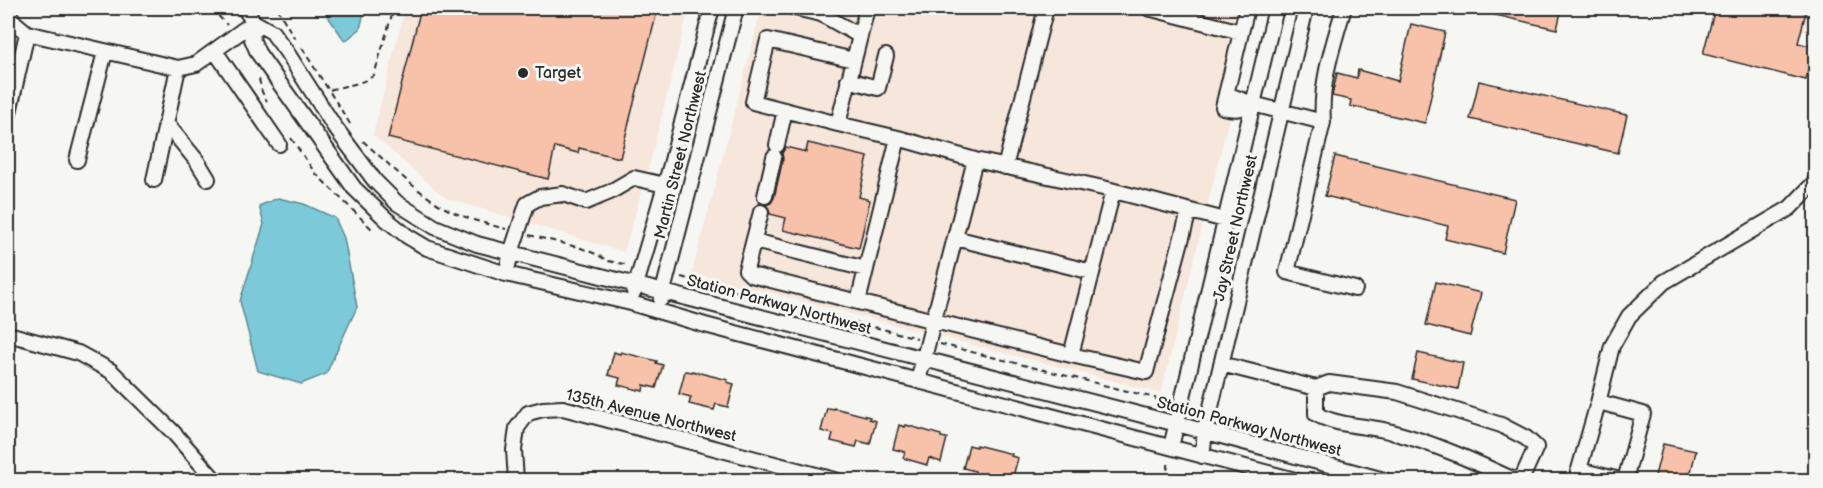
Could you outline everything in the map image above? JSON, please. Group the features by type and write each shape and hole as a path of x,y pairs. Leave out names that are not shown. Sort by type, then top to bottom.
{"street":[{"name":"Station Parkway Northwest","path":"244,8 254,22 272,32 334,126 375,181 397,203 435,227 477,244 1177,424 1384,480"},
{"name":"Martin Street Northwest","path":"631,303 712,8"},
{"name":"Martin Street Northwest","path":"658,311 736,8"},
{"path":"795,8 821,14 860,36"},
{"path":"838,124 867,8"},
{"path":"1005,167 1046,8"},
{"path":"1148,8 1241,32"},
{"path":"1247,8 1225,101 1235,109 1253,104 1323,122"},
{"name":"Jay Street Northwest","path":"1170,452 1276,8"},
{"name":"Jay Street Northwest","path":"1202,456 1205,432 1306,8"},
{"path":"1344,8 1321,102 1323,122 1287,273 1355,289"},
{"path":"8,12 15,23 27,33 178,68 196,64 254,22"},
{"name":"Station Parkway Northwest","path":"254,22 252,39 258,53 354,188 386,219 427,248 506,274 631,303 1170,452 1202,456 1295,480"},
{"path":"8,117 27,33"},
{"path":"854,60 768,40 753,102 898,138 975,160 1113,190 1225,220"},
{"path":"215,51 284,139"},
{"path":"77,160 105,52"},
{"path":"848,80 878,88 886,56"},
{"path":"154,180 178,68"},
{"path":"765,196 785,110"},
{"path":"166,123 197,161 208,179"},
{"path":"858,302 898,138"},
{"path":"918,381 975,160"},
{"path":"506,274 527,204 540,197 563,194 586,202 634,178 665,185"},
{"path":"1620,480 1578,475 1612,346 1629,316 1664,282 1790,208 1815,181"},
{"path":"1071,355 1113,190"},
{"path":"761,212 746,270 750,275 1146,372 1189,211"},
{"path":"955,238 1092,272"},
{"path":"754,241 866,269"},
{"path":"8,334 78,353 111,371 173,432 214,480"},
{"path":"1221,364 1316,388 1329,383 1396,392 1501,425 1526,438 1536,447 1522,478 1512,479 1449,449 1389,431 1323,418 1316,414 1316,388"},
{"path":"1599,402 1643,414 1625,480"},
{"name":"135th Avenue Northwest","path":"516,480 514,450 517,428 528,412 562,408 835,480"}],"path":[{"path":"211,8 235,36"},
{"path":"277,8 353,128"},
{"path":"330,90 363,82 374,75 394,8"},
{"path":"257,70 262,92 272,109"},
{"path":"359,138 415,187 448,210 482,223 581,248 608,261 641,268"},
{"path":"284,139 373,230"},
{"path":"1165,480 1170,452"}],"shaded area":[{"name":"Target","path":"405,8 689,8 650,162 624,252 446,198 373,135"},
{"path":"762,8 1256,8 1161,393 692,273"},
{"path":"1710,8 1815,8 1815,34"}],"water":[{"path":"322,8 365,8 360,29 345,41"},
{"path":"278,198 304,204 335,218 344,238 357,307 326,374 301,384 258,371 240,301 264,224 259,206"}],"building":[{"name":"Target","path":"421,8 658,8 620,158 579,148 578,153 555,147 548,179 388,138"},
{"path":"1483,8 1562,8 1557,29 1482,12"},
{"path":"1715,8 1807,8 1798,43 1814,47 1806,80 1703,54"},
{"path":"1411,24 1445,32 1425,123 1350,106 1351,100 1332,96 1337,73 1357,78 1358,70 1398,81"},
{"path":"1479,81 1627,115 1618,153 1470,119"},
{"path":"808,143 868,157 859,197 870,200 859,248 783,230 786,218 770,214 766,205 774,198 783,159 782,153 786,147 806,152"},
{"path":"1335,156 1515,199 1503,253 1445,239 1448,226 1325,196"},
{"path":"1436,282 1481,293 1470,336 1426,325"},
{"path":"614,352 657,361 656,363 663,365 656,388 644,385 643,391 618,385 620,378 608,375"},
{"path":"1418,353 1463,363 1458,389 1412,379"},
{"path":"685,371 728,380 727,382 734,384 728,407 716,404 714,410 689,404 691,397 679,394"},
{"path":"827,408 870,417 869,419 876,421 870,444 858,441 856,447 831,441 833,434 821,431"},
{"path":"899,425 905,427 906,425 947,438 941,462 929,458 927,465 903,458 905,452 893,449"},
{"path":"1663,444 1696,451 1689,480 1654,480"},
{"path":"969,445 1012,454 1011,456 1018,458 1012,480 973,478 975,471 963,468"}],"place":[{"name":"Target","path":"523,73"}]}
